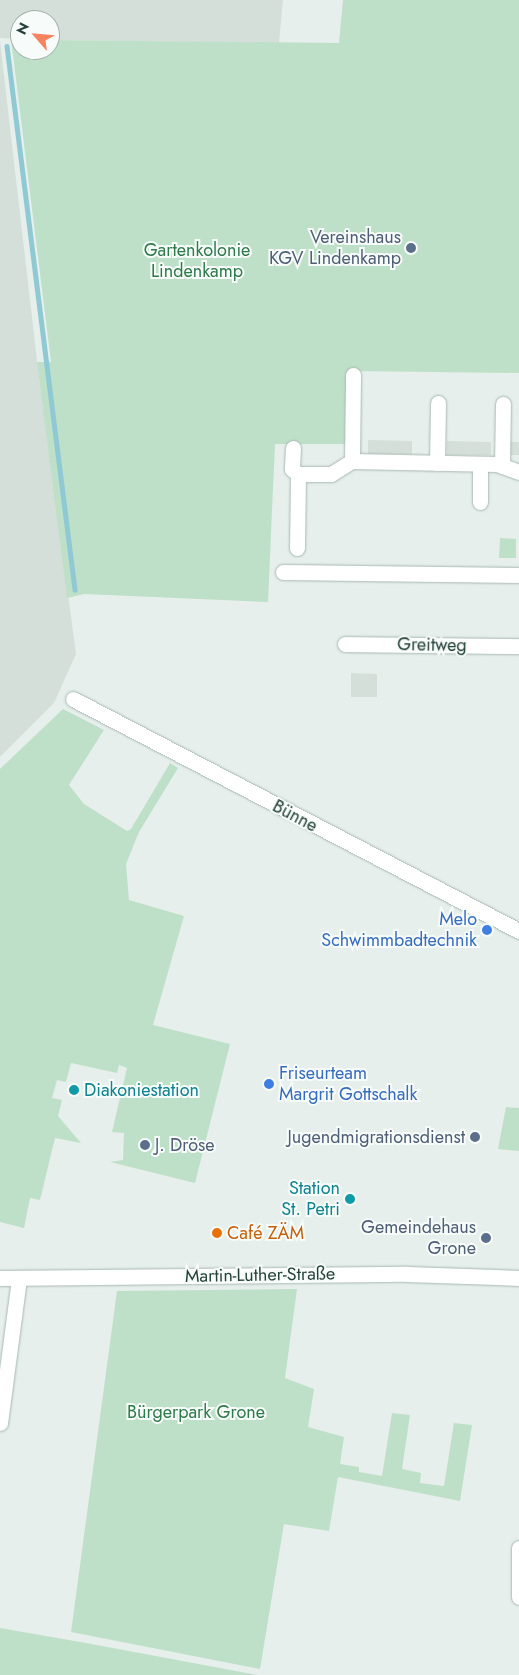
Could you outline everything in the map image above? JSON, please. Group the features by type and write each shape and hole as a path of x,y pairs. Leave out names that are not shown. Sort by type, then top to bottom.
{"street":[{"path":"352,461 353,375"},
{"path":"437,463 438,403"},
{"path":"502,466 503,404"},
{"path":"293,448 292,469 298,474 331,474 352,461 480,464 502,466 519,472"},
{"path":"480,464 480,502"},
{"path":"297,548 298,474"},
{"path":"283,572 519,575"},
{"name":"Greitweg","path":"346,644 519,646"},
{"name":"Bünne","path":"73,699 519,931"},
{"name":"Martin-Luther-Straße","path":"0,1278 407,1274 519,1278"},
{"path":"0,1423 19,1278"},
{"path":"519,1548 519,1597"}],"shaded area":[{"path":"0,0 283,0 279,43 60,40 60,10 10,10 10,38 0,38"},
{"path":"0,41 38,369 76,654 54,703 0,757"},
{"path":"368,440 412,441 412,454 368,454"},
{"path":"447,441 491,442 491,455 447,455"},
{"path":"508,442 519,442 519,455 508,455"},
{"path":"351,673 377,674 377,697 351,697"}],"green space":[{"name":"Gartenkolonie Lindenkamp","path":"343,0 519,0 519,373 350,371 349,444 275,444 268,602 84,594 67,598 37,362 51,362 14,60 60,60 60,40 339,43"},
{"path":"500,538 516,539 516,558 499,558"},
{"path":"63,709 104,730 69,785 84,804 127,831 131,829 170,763 178,768 139,832 126,864 129,900 184,916 153,1025 230,1044 195,1183 110,1162 123,1160 124,1133 112,1132 127,1068 119,1065 117,1073 71,1063 66,1082 57,1080 52,1098 62,1100 58,1116 81,1143 55,1138 40,1200 30,1198 24,1228 0,1222 0,769"},
{"path":"506,1107 519,1108 519,1151 498,1149"},
{"name":"Bürgerpark Grone","path":"297,1289 285,1378 314,1389 308,1427 344,1437 340,1464 359,1467 359,1472 382,1476 392,1413 410,1415 402,1469 421,1473 420,1483 444,1486 454,1423 472,1425 460,1501 338,1477 329,1531 284,1524 260,1669 71,1632 117,1291"},
{"path":"0,1628 86,1643 258,1675 0,1675"}],"waterway":[{"path":"7,46 75,590"}],"place":[{"name":"Vereinshaus KGV Lindenkamp","path":"411,248"},
{"name":"Melo Schwimmbadtechnik","path":"487,930"},
{"name":"Friseurteam Margrit Gottschalk","path":"269,1084"},
{"name":"Diakoniestation","path":"74,1090"},
{"name":"Jugendmigrationsdienst","path":"475,1137"},
{"name":"J. Dröse","path":"145,1145"},
{"name":"Station St. Petri","path":"350,1199"},
{"name":"Café ZÄM","path":"217,1233"},
{"name":"Gemeindehaus Grone","path":"486,1238"}]}
